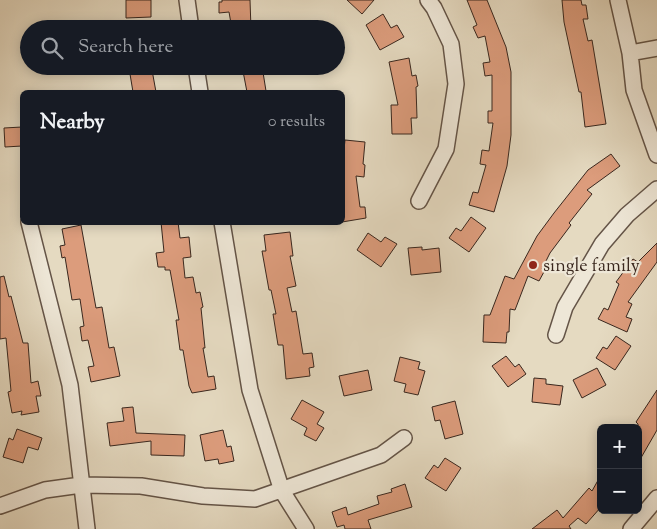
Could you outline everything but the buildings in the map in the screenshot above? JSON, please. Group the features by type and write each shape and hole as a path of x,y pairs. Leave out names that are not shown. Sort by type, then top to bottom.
{"street":[{"path":"187,0 190,20"},
{"path":"419,201 446,149 456,84 451,44 434,8 428,0"},
{"path":"618,0 630,53 634,90 657,155"},
{"path":"630,53 657,48"},
{"path":"197,75 200,90"},
{"path":"556,335 565,307 602,244 626,215 657,189"},
{"path":"30,225 70,385 88,529"},
{"path":"222,225 250,390 282,490 306,529"},
{"path":"0,506 45,490 81,485 141,486 203,496 255,499 382,455 404,438"},
{"path":"631,529 657,498"}],"place":[{"name":"single family","path":"533,265"}]}
